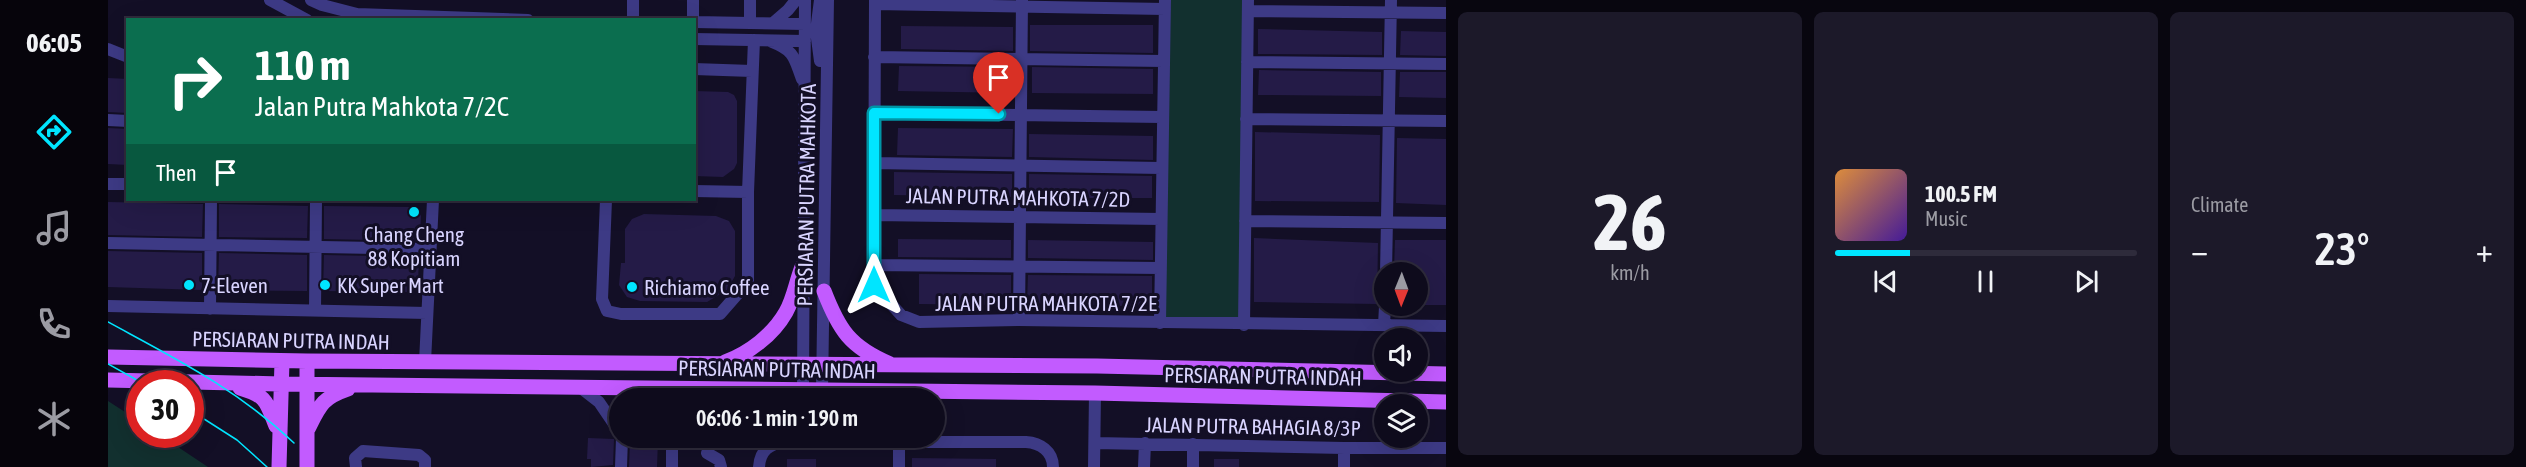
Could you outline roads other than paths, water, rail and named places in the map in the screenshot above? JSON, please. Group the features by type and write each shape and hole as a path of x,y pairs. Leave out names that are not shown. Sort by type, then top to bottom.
{"main road":[{"path":"719,364 738,357 758,344 775,327 786,311 802,267"},
{"path":"824,291 839,327 848,337 875,358 895,366"},
{"name":"PERSIARAN PUTRA INDAH","path":"108,357 282,361 1097,366 1446,374"},
{"path":"279,467 282,361"},
{"path":"307,361 307,467"},
{"name":"PERSIARAN PUTRA INDAH","path":"108,380 225,384 609,389"},
{"path":"225,384 257,393 265,399 279,431"},
{"path":"307,432 320,405 327,397 360,385"},
{"name":"PERSIARAN PUTRA INDAH","path":"945,392 1095,393 1446,402"}],"street":[{"path":"270,0 303,18"},
{"path":"311,0 357,14 424,18"},
{"path":"633,0 633,18"},
{"path":"693,0 694,18"},
{"path":"750,0 750,23"},
{"path":"772,23 789,10 796,0"},
{"name":"PERSIARAN PUTRA MAHKOTA","path":"802,388 805,0"},
{"path":"820,0 816,31 821,77 826,95"},
{"name":"PERSIARAN PUTRA MAHKOTA","path":"822,388 828,0"},
{"path":"875,2 1165,4 1160,323"},
{"name":"JALAN PUTRA MAHKOTA 7/2E","path":"875,2 874,285 901,315 919,322 1018,320 1244,325 1446,326"},
{"path":"1018,320 1022,3"},
{"path":"1244,325 1248,5 1390,6 1446,13"},
{"path":"1386,262 1390,6"},
{"path":"696,21 805,24 816,31"},
{"path":"696,39 805,41 816,31"},
{"path":"606,201 602,299 608,311 621,314 720,315 748,282 752,71 760,40"},
{"path":"760,40 788,50 794,57 804,86"},
{"path":"109,50 126,56"},
{"path":"874,57 1164,61"},
{"path":"1247,62 1446,64"},
{"path":"696,69 752,71"},
{"path":"874,113 1162,117"},
{"path":"1246,118 1446,121"},
{"path":"108,120 126,120"},
{"path":"874,163 1161,168"},
{"path":"108,184 126,184"},
{"path":"696,190 748,192"},
{"path":"210,309 211,201"},
{"path":"315,311 316,201"},
{"path":"425,362 433,201"},
{"name":"JALAN PUTRA MAHKOTA 7/2D","path":"874,215 1161,219"},
{"path":"1245,221 1446,223"},
{"path":"108,243 430,249"},
{"path":"874,265 1160,268"},
{"path":"108,306 427,312"},
{"path":"1384,316 1384,325"},
{"path":"581,388 599,402 609,414"},
{"path":"1095,393 1095,467"},
{"path":"945,442 1037,443 1049,454 1053,467"},
{"name":"JALAN PUTRA BAHAGIA 8/3P","path":"1095,442 1446,448"},
{"path":"1144,443 1144,467"},
{"path":"1193,444 1193,467"},
{"path":"621,467 622,448"},
{"path":"672,448 672,467"},
{"path":"759,467 768,448"},
{"path":"899,448 899,467"},
{"path":"1344,448 1344,467"},
{"path":"356,467 356,458 363,451 419,455 425,460 425,467"},
{"path":"707,453 719,460 721,467"}],"tram line":[{"path":"108,322 205,376 250,407 294,443"},
{"path":"108,364 126,374"},
{"path":"204,419 237,440 267,467"}],"place":[{"name":"Chang Cheng 88 Kopitiam","path":"414,212"},
{"name":"7-Eleven","path":"189,285"},
{"name":"KK Super Mart","path":"325,285"},
{"name":"Richiamo Coffee","path":"632,287"}]}
